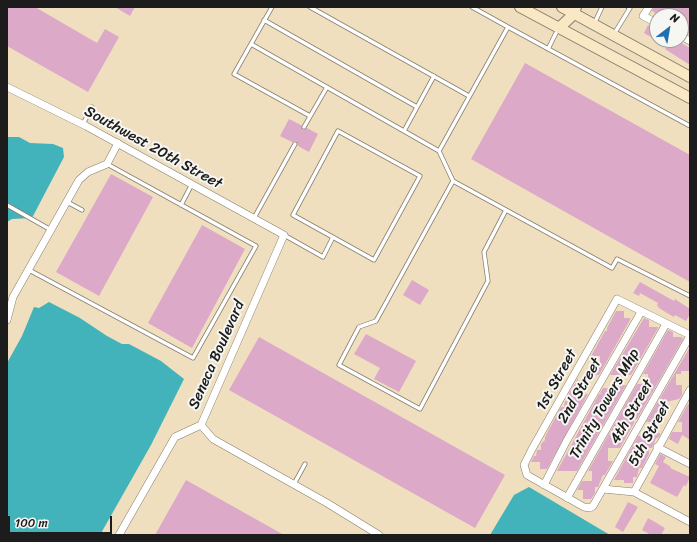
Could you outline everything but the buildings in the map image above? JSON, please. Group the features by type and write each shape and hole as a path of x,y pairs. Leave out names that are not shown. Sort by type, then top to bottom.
{"main road":[{"path":"520,7 690,98"},
{"path":"559,28 561,7 575,10 593,24 690,77"},
{"path":"559,28 575,10"}],"street":[{"path":"648,7 643,16 649,19"},
{"name":"Southwest 20th Street","path":"7,87 83,124 284,235"},
{"path":"7,320 13,297 79,180 88,172 107,164 118,143"},
{"name":"Seneca Boulevard","path":"284,235 201,425 213,439 294,484 378,535"},
{"name":"1st Street","path":"597,501 593,506 587,508 528,475 525,471 524,465 532,449 617,299 690,335"},
{"name":"2nd Street","path":"544,485 566,442 641,312"},
{"name":"Trinity Towers Mhp","path":"567,498 666,324"},
{"name":"4th Street","path":"597,501 690,335"},
{"name":"5th Street","path":"634,492 657,447 690,390"},
{"path":"119,535 175,437 201,425"},
{"path":"657,447 690,464"},
{"path":"603,489 634,492 690,522"}],"lane":[{"path":"272,7 234,74 310,116"},
{"path":"310,7 469,96"},
{"path":"472,7 690,126"},
{"path":"593,24 602,7"},
{"path":"613,35 630,8 628,7"},
{"path":"264,20 417,107"},
{"path":"439,151 508,27"},
{"path":"548,49 559,28"},
{"path":"251,44 439,151 453,181 612,268 617,259 690,296"},
{"path":"404,131 434,76"},
{"path":"304,127 327,87"},
{"path":"83,124 92,107"},
{"path":"338,131 420,176 374,260 333,237 293,215 338,131"},
{"path":"254,218 295,144"},
{"path":"29,270 192,358 256,246 107,164"},
{"path":"453,181 376,321 360,327 339,365 420,409 488,282 484,252 506,210"},
{"path":"181,205 192,184"},
{"path":"67,202 82,210"},
{"path":"7,205 51,230"},
{"path":"284,235 323,257 333,237"},
{"path":"294,484 305,464"}],"water":[{"path":"7,137 19,137 30,143 53,144 63,148 64,157 32,218 12,219 7,222"},
{"path":"49,302 80,318 122,344 129,344 161,361 184,379 151,445 100,535 7,535 7,363 22,336 34,307 39,308"},
{"path":"529,487 610,535 490,535 514,495"}]}
